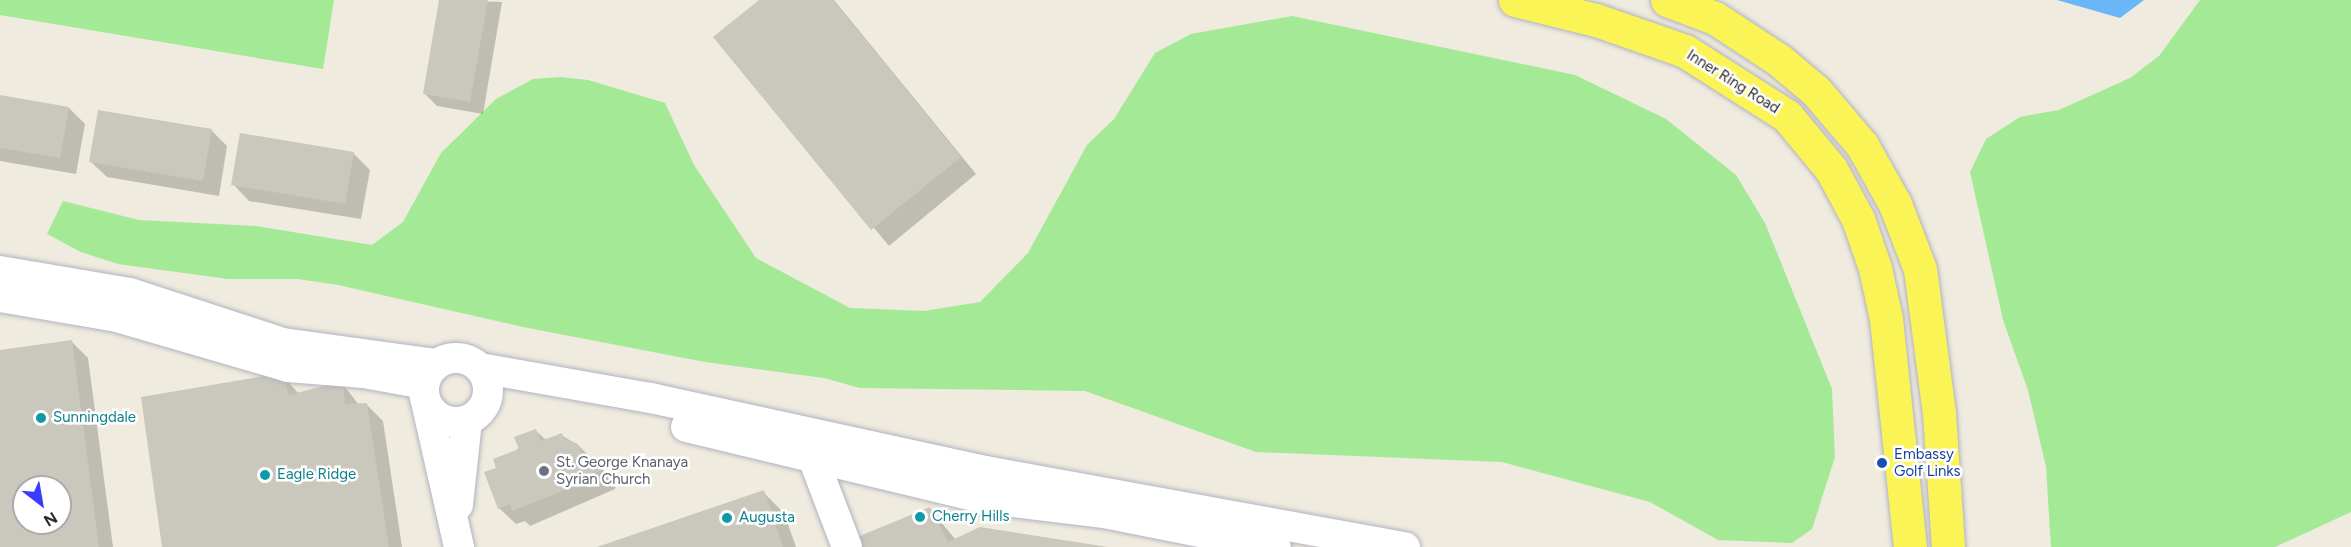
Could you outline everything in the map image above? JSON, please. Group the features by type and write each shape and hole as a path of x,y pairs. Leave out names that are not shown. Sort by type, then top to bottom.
{"main road":[{"name":"Inner Ring Road","path":"1515,0 1596,20 1685,51 1787,116 1831,169 1858,219 1875,268 1886,319 1910,547"},
{"path":"1667,0 1715,18 1779,60 1816,91 1862,146 1895,204 1920,269 1939,414 1948,547"}],"street":[{"path":"0,271 130,293 283,343 429,384"},
{"path":"0,297 117,317 288,367 364,373 429,384 460,358 484,378 981,498 1104,513 1276,547"},
{"path":"429,384 445,421 467,421 483,408 484,378"},
{"path":"484,378 651,398 985,471 1405,547"},
{"path":"429,384 458,538"},
{"path":"458,538 467,421"},
{"path":"813,458 847,547"}],"green space":[{"path":"0,0 334,0 323,69 0,15"},
{"path":"2200,0 2351,0 2351,512 2275,547 2051,547 2046,467 2028,390 2003,320 1970,172 1986,139 2020,117 2059,110 2130,78 2159,56"},
{"path":"1292,16 1575,75 1666,119 1736,175 1765,223 1832,389 1835,457 1812,529 1792,543 1718,540 1650,502 1502,462 1256,452 1085,391 860,388 824,378 705,362 523,327 338,285 298,279 228,279 118,264 81,252 47,234 63,201 139,220 256,226 372,245 403,222 441,153 496,99 533,79 560,77 588,80 665,103 694,165 756,258 850,308 924,311 980,302 1028,253 1087,145 1114,119 1155,53 1191,34"}],"water":[{"path":"2057,0 2144,0 2120,18"}],"building":[{"path":"439,0 488,0 470,102 423,94"},
{"path":"759,0 833,0 961,157 871,230 713,37"},
{"path":"0,95 69,107 60,158 0,148"},
{"path":"98,110 212,129 203,181 89,162"},
{"path":"240,133 354,152 345,204 231,185"},
{"name":"Sunningdale","path":"72,340 99,547 0,547 0,350"},
{"name":"Eagle Ridge","path":"282,373 289,395 343,381 345,404 367,403 389,547 162,547 141,397"},
{"name":"St. George Knanaya Syrian Church","path":"536,429 541,441 562,433 564,439 578,444 587,463 598,463 601,470 579,481 580,484 512,511 510,504 498,509 484,472 496,468 493,459 519,449 514,437"},
{"name":"Augusta","path":"764,490 783,547 597,547"},
{"name":"Cherry Hills","path":"930,507 948,542 980,527 1108,547 859,547 855,538"}],"place":[{"name":"Sunningdale","path":"41,418"},
{"name":"Embassy Golf Links","path":"1882,463"},
{"name":"St. George Knanaya Syrian Church","path":"544,471"},
{"name":"Eagle Ridge","path":"265,475"},
{"name":"Cherry Hills","path":"920,517"},
{"name":"Augusta","path":"727,518"}]}
